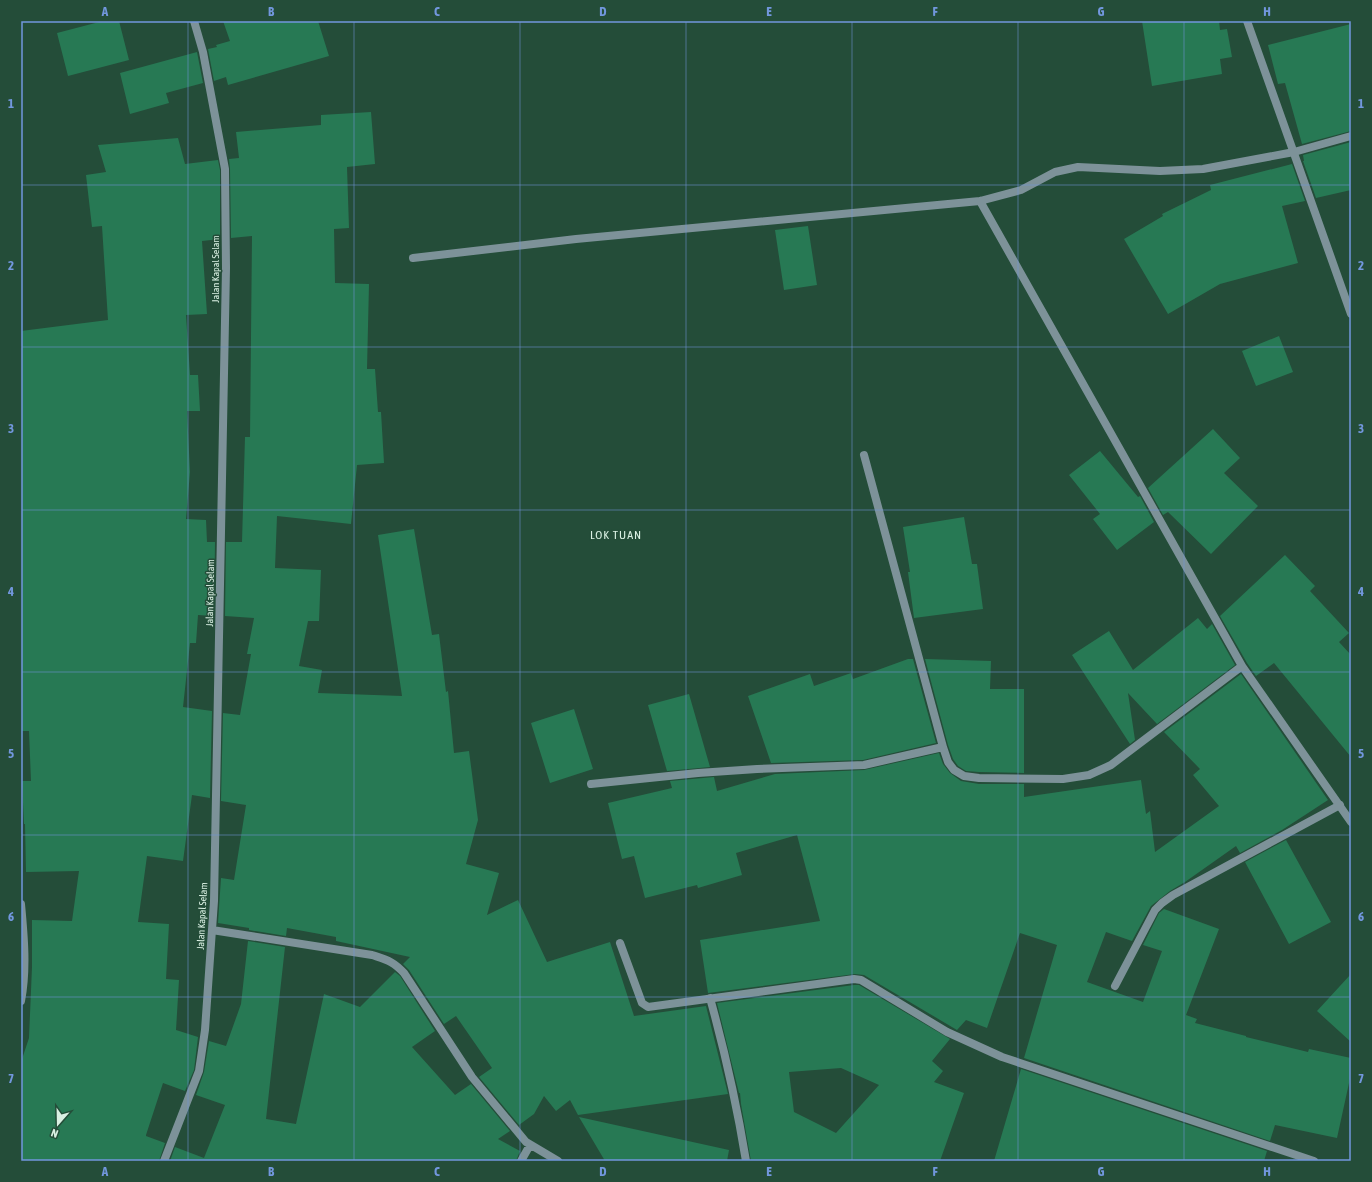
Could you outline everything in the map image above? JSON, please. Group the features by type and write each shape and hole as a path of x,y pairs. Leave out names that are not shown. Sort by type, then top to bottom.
{"street":[{"name":"Jalan Kapal Selam","path":"164,1161 199,1071 205,1030 214,893 225,355 225,169 203,52 194,21"},
{"path":"1247,21 1351,314"},
{"path":"413,258 584,238 980,201 1021,190 1055,172 1078,167 1160,171 1202,169 1294,152 1351,136"},
{"path":"980,201 1242,666 1351,822"},
{"path":"864,455 943,747 948,762 954,770 964,776 979,778 1063,779 1089,775 1111,764 1242,666"},
{"path":"591,784 698,773 864,765 943,747"},
{"path":"1115,986 1155,910 1162,903 1172,895 1340,805"},
{"path":"21,904 24,942 23,991 21,1002"},
{"path":"212,930 372,955 389,960 397,965 404,973 472,1077 526,1142 558,1161"},
{"path":"620,943 642,1003 648,1008 710,998 854,979 861,980 948,1032 1002,1057 1314,1161"},
{"path":"710,998 724,1048 738,1113 746,1161"},
{"path":"521,1161 530,1145"}],"building":[{"path":"103,21 119,21 129,60 68,76 57,33"},
{"path":"223,21 318,21 329,56 228,85 226,77 214,81 208,49 230,41"},
{"path":"1142,21 1219,21 1220,30 1227,29 1232,57 1220,59 1222,74 1152,86"},
{"path":"1351,24 1351,131 1302,144 1285,83 1278,84 1268,45"},
{"path":"197,52 203,83 166,93 169,103 130,114 120,73"},
{"path":"371,112 375,164 347,167 349,228 334,229 335,283 369,284 367,369 375,369 378,412 381,412 384,463 357,465 351,524 277,516 275,568 321,570 319,621 308,621 299,666 322,670 318,693 402,696 378,535 414,529 432,635 439,634 446,692 448,691 454,753 469,751 478,820 466,864 499,873 487,915 518,900 547,962 610,942 634,1016 706,1006 728,1094 578,1115 570,1100 556,1111 544,1096 534,1114 519,1125 479,1077 492,1068 456,1016 444,1024 409,970 403,964 410,957 336,941 336,937 287,928 286,936 218,923 221,878 234,880 246,805 221,801 223,713 240,715 251,654 247,654 254,618 225,616 226,542 242,542 245,437 250,437 252,236 231,238 229,159 239,158 236,132 321,125 321,115"},
{"path":"178,138 185,164 218,160 220,170 220,239 202,241 207,314 186,315 190,375 198,375 200,411 187,411 190,472 186,519 206,520 207,542 215,542 214,616 198,615 196,643 190,643 183,707 212,711 210,798 192,795 183,861 147,856 138,922 169,924 166,979 179,980 176,1030 198,1037 194,1070 185,1091 163,1083 146,1135 165,1143 159,1161 21,1161 21,1062 29,1038 32,920 72,921 79,871 26,872 22,781 31,781 29,731 21,731 21,331 108,320 102,226 92,227 86,175 106,172 98,145"},
{"path":"1351,142 1351,190 1316,198 1303,161 1303,155"},
{"path":"1292,164 1305,201 1282,206 1298,263 1220,284 1168,314 1124,239 1163,216 1162,214 1211,190 1210,185"},
{"path":"808,226 817,285 784,290 775,230"},
{"path":"1279,336 1293,372 1256,386 1242,351"},
{"path":"1213,429 1240,458 1224,473 1258,506 1211,554 1168,512 1163,515 1148,488"},
{"path":"1100,451 1138,497 1140,496 1154,522 1117,550 1093,519 1100,514 1069,475"},
{"path":"964,517 972,564 977,564 983,609 914,618 908,572 910,572 903,527"},
{"path":"1285,555 1315,586 1310,591 1349,633 1339,642 1351,655 1351,757 1274,663 1256,676 1220,616"},
{"path":"1198,618 1207,629 1212,624 1235,665 1157,724 1128,693 1135,740 1130,744 1072,655 1109,631 1133,670"},
{"path":"908,659 913,659 936,743 863,760 771,763 748,696 810,674 814,686 851,673 853,679"},
{"path":"925,659 991,661 990,689 1024,689 1024,773 966,771 958,766 953,759 948,745"},
{"path":"1241,674 1328,800 1282,830 1240,853 1236,846 1170,891 1151,906 1132,941 1106,932 1087,982 1143,1002 1162,951 1143,945 1159,913 1164,909 1219,929 1186,1015 1197,1019 1195,1023 1246,1037 1308,1052 1309,1049 1351,1058 1351,1074 1337,1138 1275,1125 1270,1141 1024,1058 1057,945 1020,933 987,1028 966,1020 957,1030 864,975 855,974 708,993 700,940 820,921 797,835 736,853 742,875 698,888 697,885 645,898 634,856 622,859 608,803 672,788 670,781 714,777 717,791 775,774 864,770 939,753 943,764 950,773 961,781 979,784 1024,784 1024,797 1141,780 1146,814 1150,811 1155,852 1219,806 1193,775 1200,769 1164,732"},
{"path":"689,694 710,767 667,771 648,705"},
{"path":"574,709 593,769 550,783 531,723"},
{"path":"1286,840 1331,922 1289,944 1245,862"},
{"path":"248,941 285,947 266,1119 296,1124 324,994 360,1007 395,972 400,976 435,1031 412,1047 455,1095 471,1084 510,1131 498,1139 520,1151 516,1161 170,1161 175,1147 204,1158 225,1105 196,1095 204,1072 209,1041 226,1046 241,1004"},
{"path":"1351,974 1351,1042 1317,1011"},
{"path":"859,985 950,1039 932,1061 943,1071 934,1082 964,1093 940,1161 751,1161 740,1093 717,1003","holes":["841,1068 879,1085 836,1133 794,1112 789,1072"]},
{"path":"1021,1069 1267,1151 1264,1161 994,1161"},
{"path":"579,1117 729,1150 727,1161 605,1161"}],"district":[{"name":"LOK TUAN","path":"616,535"}]}
